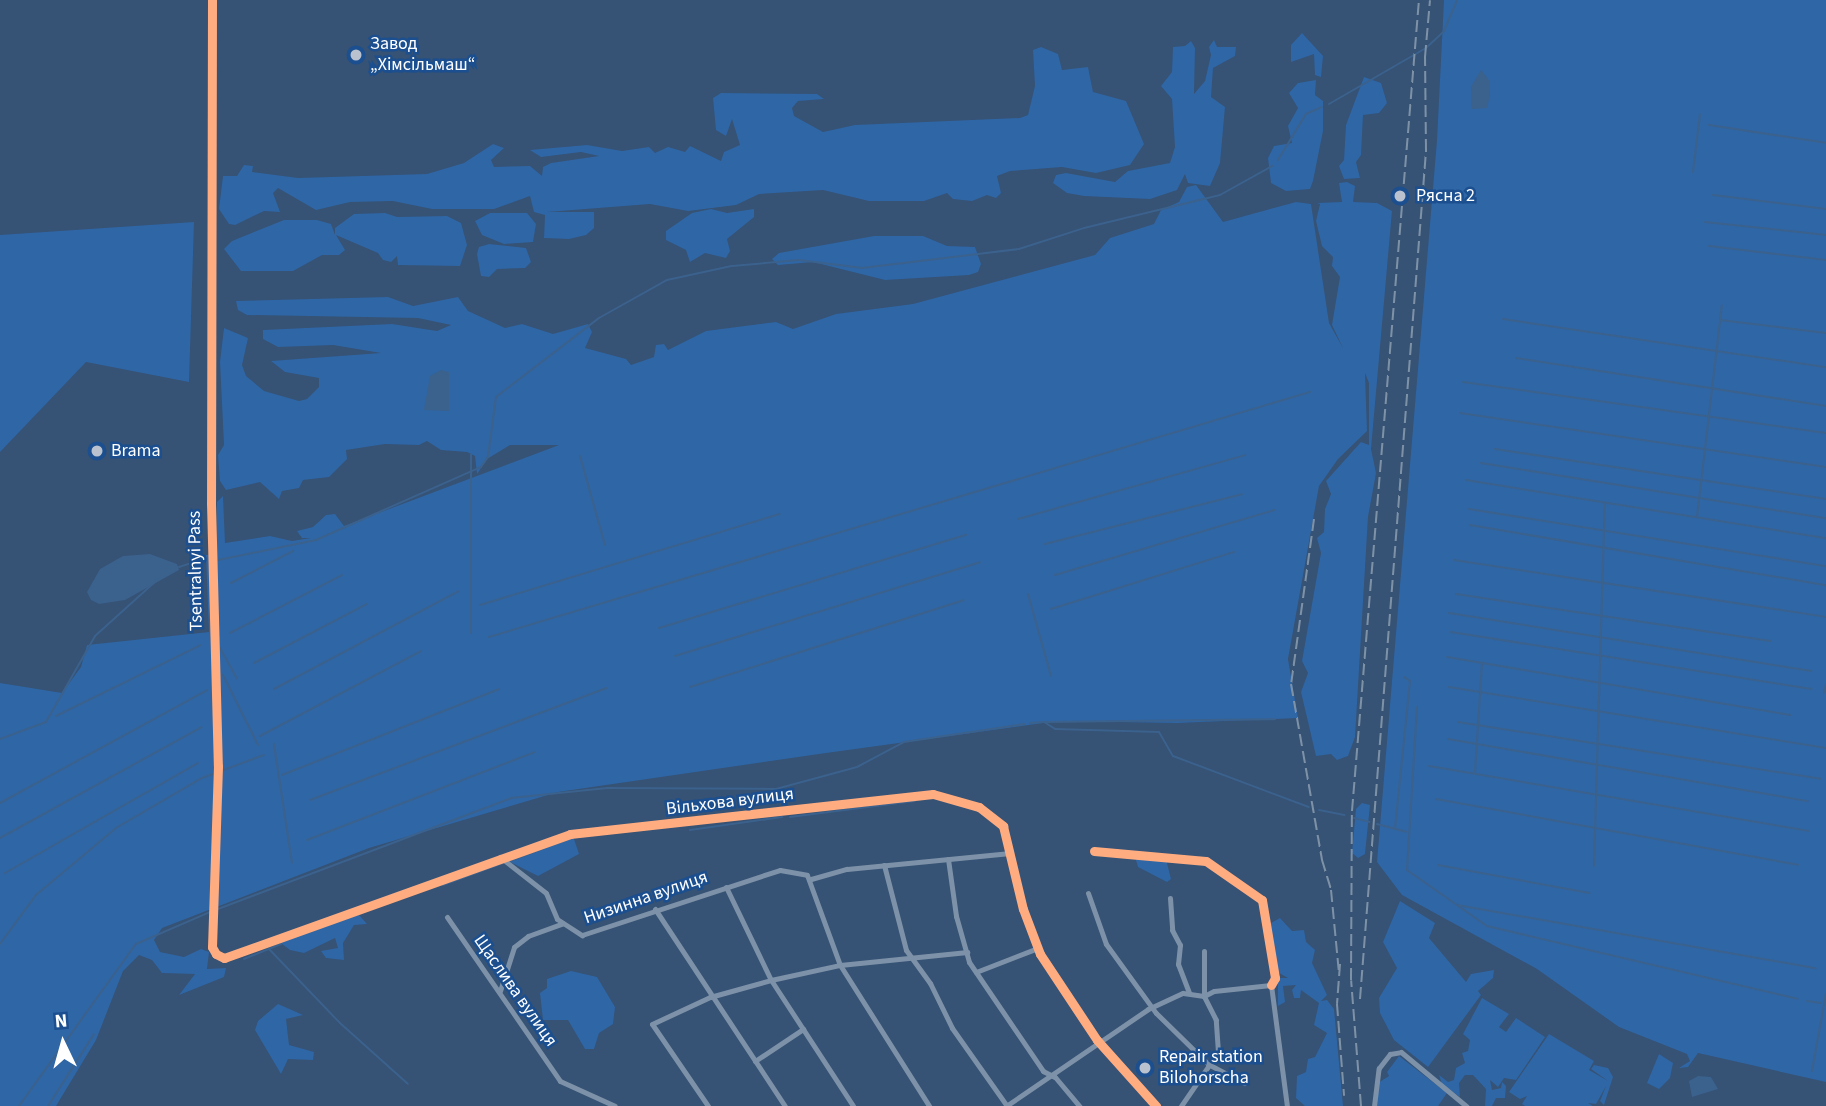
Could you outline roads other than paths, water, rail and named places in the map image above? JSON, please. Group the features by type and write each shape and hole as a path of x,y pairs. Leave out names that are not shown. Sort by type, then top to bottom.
{"street":[{"name":"Tsentralnyi Pass","path":"212,0 211,502 218,766 212,947"},
{"name":"Вільхова вулиця","path":"212,947 224,958 570,834 917,794 970,804 986,811 1003,826 1038,948 1097,1040 1156,1106"},
{"path":"1094,851 1206,861 1262,900 1275,978 1271,985 1287,1106"},
{"path":"929,1106 840,965 811,879 835,871 1010,853"},
{"name":"Низинна вулиця","path":"500,857 546,893 551,909 563,923 582,935 655,909 792,868 811,879"},
{"path":"948,859 956,916 976,972 1051,1076 1079,1106"},
{"path":"884,865 900,934 910,955 940,1000 952,1028 1006,1106 1051,1076 1097,1040 1153,1008 1189,992 1204,996 1214,991 1271,985"},
{"path":"726,887 771,980 853,1106"},
{"path":"1088,893 1106,944 1153,1008 1208,1065 1244,1083"},
{"path":"1170,898 1172,930 1180,945 1178,964 1189,992"},
{"path":"655,909 710,997 785,1106"},
{"name":"Щаслива вулиця","path":"447,917 560,1081 615,1106"},
{"path":"500,994 514,947 528,936 563,923"},
{"path":"976,972 1038,948"},
{"path":"708,1106 652,1024 710,997 771,980 840,965 910,955 967,951"},
{"path":"1181,1106 1218,1052 1216,1020 1204,996 1204,951"},
{"path":"755,1061 803,1029"},
{"path":"1374,1106 1380,1068 1390,1055 1401,1052 1466,1106"}],"waterway":[{"path":"1329,104 1426,48 1444,31 1457,0"},
{"path":"1278,160 1306,114 1322,107"},
{"path":"1693,172 1700,114"},
{"path":"1709,125 1826,143"},
{"path":"218,560 316,540 481,467 488,457 496,397 599,318 667,280 732,266 799,260 862,268 1019,249 1084,228 1220,195 1272,166"},
{"path":"1713,195 1826,209"},
{"path":"1705,222 1826,235"},
{"path":"1709,246 1826,260"},
{"path":"1697,517 1722,305"},
{"path":"1503,319 1826,367"},
{"path":"1720,320 1826,333"},
{"path":"1516,358 1826,406"},
{"path":"1463,382 1826,433"},
{"path":"489,637 1310,392"},
{"path":"1460,413 1826,467"},
{"path":"1495,449 1826,499"},
{"path":"471,454 471,633"},
{"path":"1018,519 1245,455"},
{"path":"580,456 605,545"},
{"path":"1481,463 1826,518"},
{"path":"1466,480 1826,538"},
{"path":"1045,544 1242,494"},
{"path":"1594,866 1605,503"},
{"path":"1469,509 1826,566"},
{"path":"1055,575 1275,510"},
{"path":"480,605 779,514"},
{"path":"1470,525 1826,585"},
{"path":"659,628 966,535"},
{"path":"231,583 293,551"},
{"path":"1051,609 1234,552"},
{"path":"179,567 201,560"},
{"path":"1454,560 1826,617"},
{"path":"675,656 980,562"},
{"path":"230,633 342,575"},
{"path":"0,739 46,722 95,636 157,580"},
{"path":"274,689 459,591"},
{"path":"1028,594 1051,676"},
{"path":"1456,594 1771,641"},
{"path":"690,687 964,600"},
{"path":"254,663 367,604"},
{"path":"1449,613 1811,671"},
{"path":"1451,632 1812,689"},
{"path":"56,716 201,645"},
{"path":"220,648 237,679"},
{"path":"260,736 421,651"},
{"path":"1447,657 1790,715"},
{"path":"1475,772 1482,663"},
{"path":"223,675 258,745"},
{"path":"1395,829 1410,681 1404,677"},
{"path":"1824,693 1826,684"},
{"path":"1449,687 1826,748"},
{"path":"310,800 607,688"},
{"path":"282,775 499,689"},
{"path":"0,803 207,690"},
{"path":"1417,707 1407,870 1487,926 1798,999"},
{"path":"1045,722 1275,719"},
{"path":"1030,723 1044,722 1055,729 1159,732 1173,756 1309,807"},
{"path":"1458,722 1821,779"},
{"path":"218,909 511,798 607,788 776,789 857,767 904,742 1025,724"},
{"path":"0,838 202,727"},
{"path":"1448,739 1808,801"},
{"path":"274,744 292,863"},
{"path":"307,840 535,752"},
{"path":"0,944 36,895 116,828 202,778 264,755"},
{"path":"5,873 198,763"},
{"path":"1429,766 1808,831"},
{"path":"1436,799 1798,865"},
{"path":"790,817 915,801"},
{"path":"1319,810 1345,815"},
{"path":"690,830 782,817"},
{"path":"1354,818 1370,822"},
{"path":"1377,824 1406,832"},
{"path":"510,861 571,838"},
{"path":"443,885 503,863"},
{"path":"1438,865 1589,893"},
{"path":"1457,905 1815,968"},
{"path":"19,1106 136,944 210,912"},
{"path":"244,959 281,944"},
{"path":"269,949 340,1023 408,1084"},
{"path":"1812,1071 1826,993"},
{"path":"1807,1001 1821,1003"},
{"path":"48,1106 94,1034"}],"railway":[{"path":"1361,1106 1351,980 1352,811 1419,0"},
{"path":"1360,999 1426,151 1425,57 1430,0"},
{"path":"1314,519 1291,684 1322,860 1331,890 1339,973"},
{"path":"1340,964 1337,1004 1344,1096"}],"place":[{"name":"Завод „Хімсільмаш“","path":"356,55"},
{"name":"Рясна 2","path":"1400,196"},
{"name":"Brama","path":"97,451"},
{"name":"Repair station Bilohorscha","path":"1145,1068"}]}
